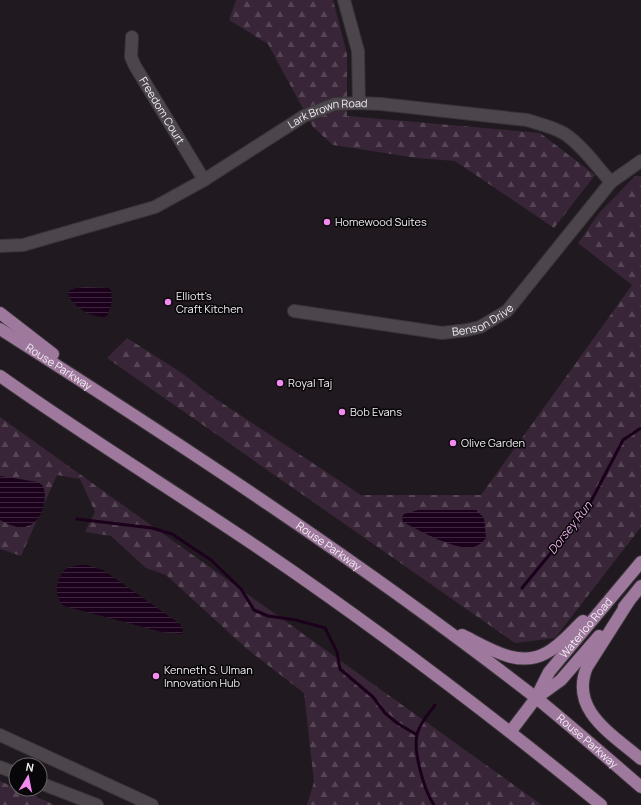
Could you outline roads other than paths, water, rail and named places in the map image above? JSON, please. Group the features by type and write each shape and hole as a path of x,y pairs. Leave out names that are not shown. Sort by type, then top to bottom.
{"main road":[{"path":"0,313 122,407"},
{"name":"Rouse Parkway","path":"0,328 122,407 376,578 536,698 641,787"},
{"path":"0,376 64,422"},
{"path":"0,382 264,552 351,613 511,731 601,805"},
{"name":"Waterloo Road","path":"511,731 536,698 549,672 641,562"},
{"name":"Waterloo Road","path":"536,698 561,680 641,586"},
{"path":"434,620 494,651 509,657 527,659 536,658 555,647 615,592"},
{"path":"628,601 587,667 583,676 582,688 586,707 594,718 641,759"}],"street":[{"path":"344,0 358,51 359,103"},
{"name":"Freedom Court","path":"132,37 131,57 135,66 204,180"},
{"name":"Lark Brown Road","path":"0,246 12,246 103,223 155,207 204,180 304,116 335,104 359,103 519,120 542,124 565,134 573,140 611,182"},
{"path":"611,182 641,161"},
{"name":"Benson Drive","path":"294,311 442,333 480,327 508,311 611,182"},
{"path":"0,735 152,805"},
{"path":"48,785 97,805"}],"waterway":[{"name":"Dorsey Run","path":"522,588 587,509 623,440 641,428"},
{"path":"77,519 152,528 172,534 211,560 241,589 254,610 268,616 296,620 325,628 337,652 340,669 373,697 385,713 397,723 417,735"},
{"name":"Dorsey Run","path":"434,805 420,771 416,742 420,726 435,705"}],"place":[{"name":"Homewood Suites","path":"327,222"},
{"name":"Elliott's Craft Kitchen","path":"168,302"},
{"name":"Royal Taj","path":"280,383"},
{"name":"Bob Evans","path":"342,412"},
{"name":"Olive Garden","path":"453,443"},
{"name":"Kenneth S. Ulman Innovation Hub","path":"156,676"}]}
